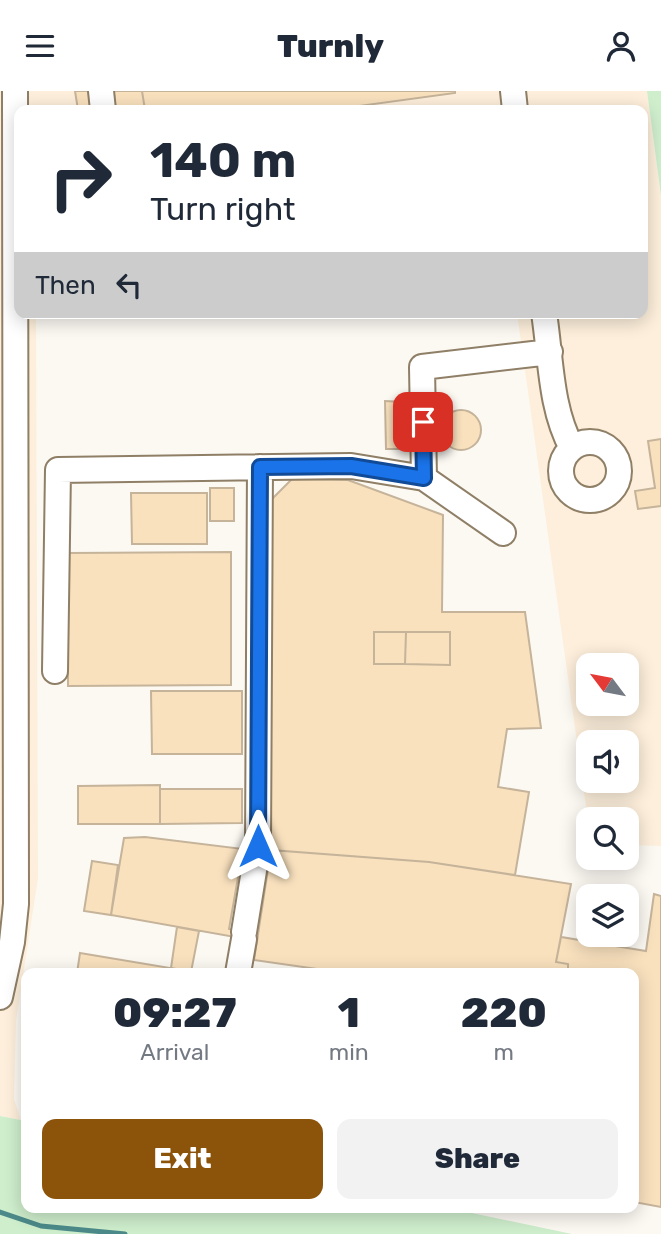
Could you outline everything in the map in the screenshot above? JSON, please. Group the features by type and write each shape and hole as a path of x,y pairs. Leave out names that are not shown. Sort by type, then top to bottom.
{"street":[{"path":"0,997 12,942 16,904 17,319"},
{"path":"545,319 559,419 572,448"},
{"path":"424,478 422,367 550,352"},
{"path":"55,671 58,470 351,466 424,478 503,533"},
{"path":"239,968 258,846 260,467"}],"shaded area":[{"path":"0,91 647,91 661,196 661,846 639,845 639,807 586,807 584,793 639,793 639,730 576,730 576,735 518,319 648,319 648,105 14,105 14,319 36,319 38,878 24,968 21,968 16,1021 14,1099 21,1120 0,1116"}],"green space":[{"path":"647,91 661,91 661,196"},
{"path":"0,1116 21,1120 21,1213 472,1213 572,1234 0,1234"}],"building":[{"path":"75,91 142,91 144,105 77,105"},
{"path":"142,91 455,91 367,105 144,105"},
{"path":"385,401 404,402 408,405 408,443 402,449 386,449"},
{"path":"461,410 475,416 481,430 475,444 461,450 447,444 441,430 447,416"},
{"path":"661,439 661,506 638,509 635,491 655,488 648,441"},
{"path":"292,479 348,480 443,515 442,612 525,612 541,728 507,729 498,787 529,792 515,875 429,862 271,850 271,500"},
{"path":"210,488 234,488 234,521 210,521"},
{"path":"131,493 207,493 207,544 132,544"},
{"path":"231,552 231,685 68,686 68,553"},
{"path":"374,632 406,632 405,664 374,664"},
{"path":"406,632 450,632 450,665 405,664"},
{"path":"151,691 242,691 242,754 152,754"},
{"path":"160,785 160,824 78,824 78,786"},
{"path":"160,789 242,789 242,823 160,824"},
{"path":"145,837 243,849 229,929 258,935 257,941 111,915 124,838"},
{"path":"271,850 429,862 571,884 556,962 568,964 568,968 310,968 254,960"},
{"path":"92,861 118,865 111,915 84,911"},
{"path":"654,894 661,896 661,1207 639,1203 639,968 568,968 568,964 556,962 561,937 576,939 576,947 622,947 646,951"},
{"path":"177,927 199,931 192,968 171,968"},
{"path":"80,953 170,968 78,968"}],"waterway":[{"path":"0,1212 41,1226 125,1234"}],"route":[{"path":"258,846 260,467 351,466 424,478 423,422"}]}
